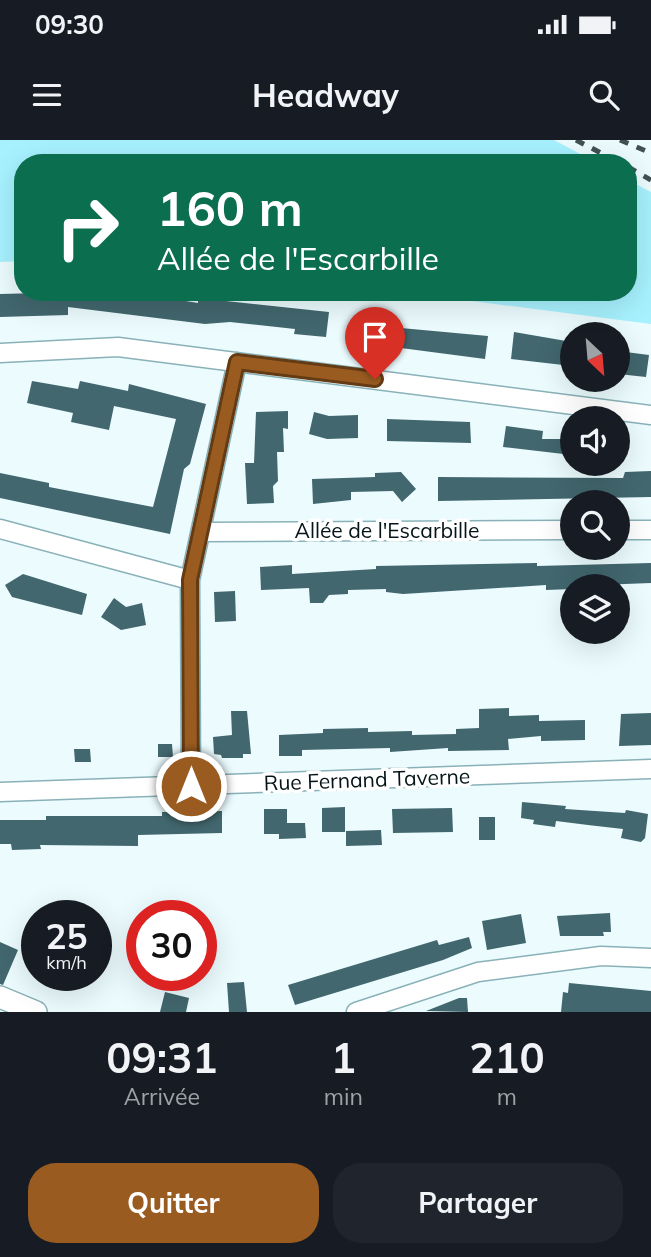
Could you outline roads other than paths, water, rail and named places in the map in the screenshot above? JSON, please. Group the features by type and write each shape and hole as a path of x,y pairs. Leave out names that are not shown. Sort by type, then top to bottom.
{"street":[{"path":"0,353 118,347 651,415"},
{"path":"191,786 190,580 237,362"},
{"path":"0,530 190,580"},
{"name":"Allée de l'Escarbille","path":"201,532 560,530"},
{"path":"630,530 651,530"},
{"name":"Rue Fernand Taverne","path":"0,792 651,769"},
{"path":"356,1012 478,972 601,956 651,958"},
{"path":"0,997 36,1012"}],"railway":[{"path":"576,140 603,154"},
{"path":"620,140 651,153"},
{"path":"637,172 651,180"}]}
